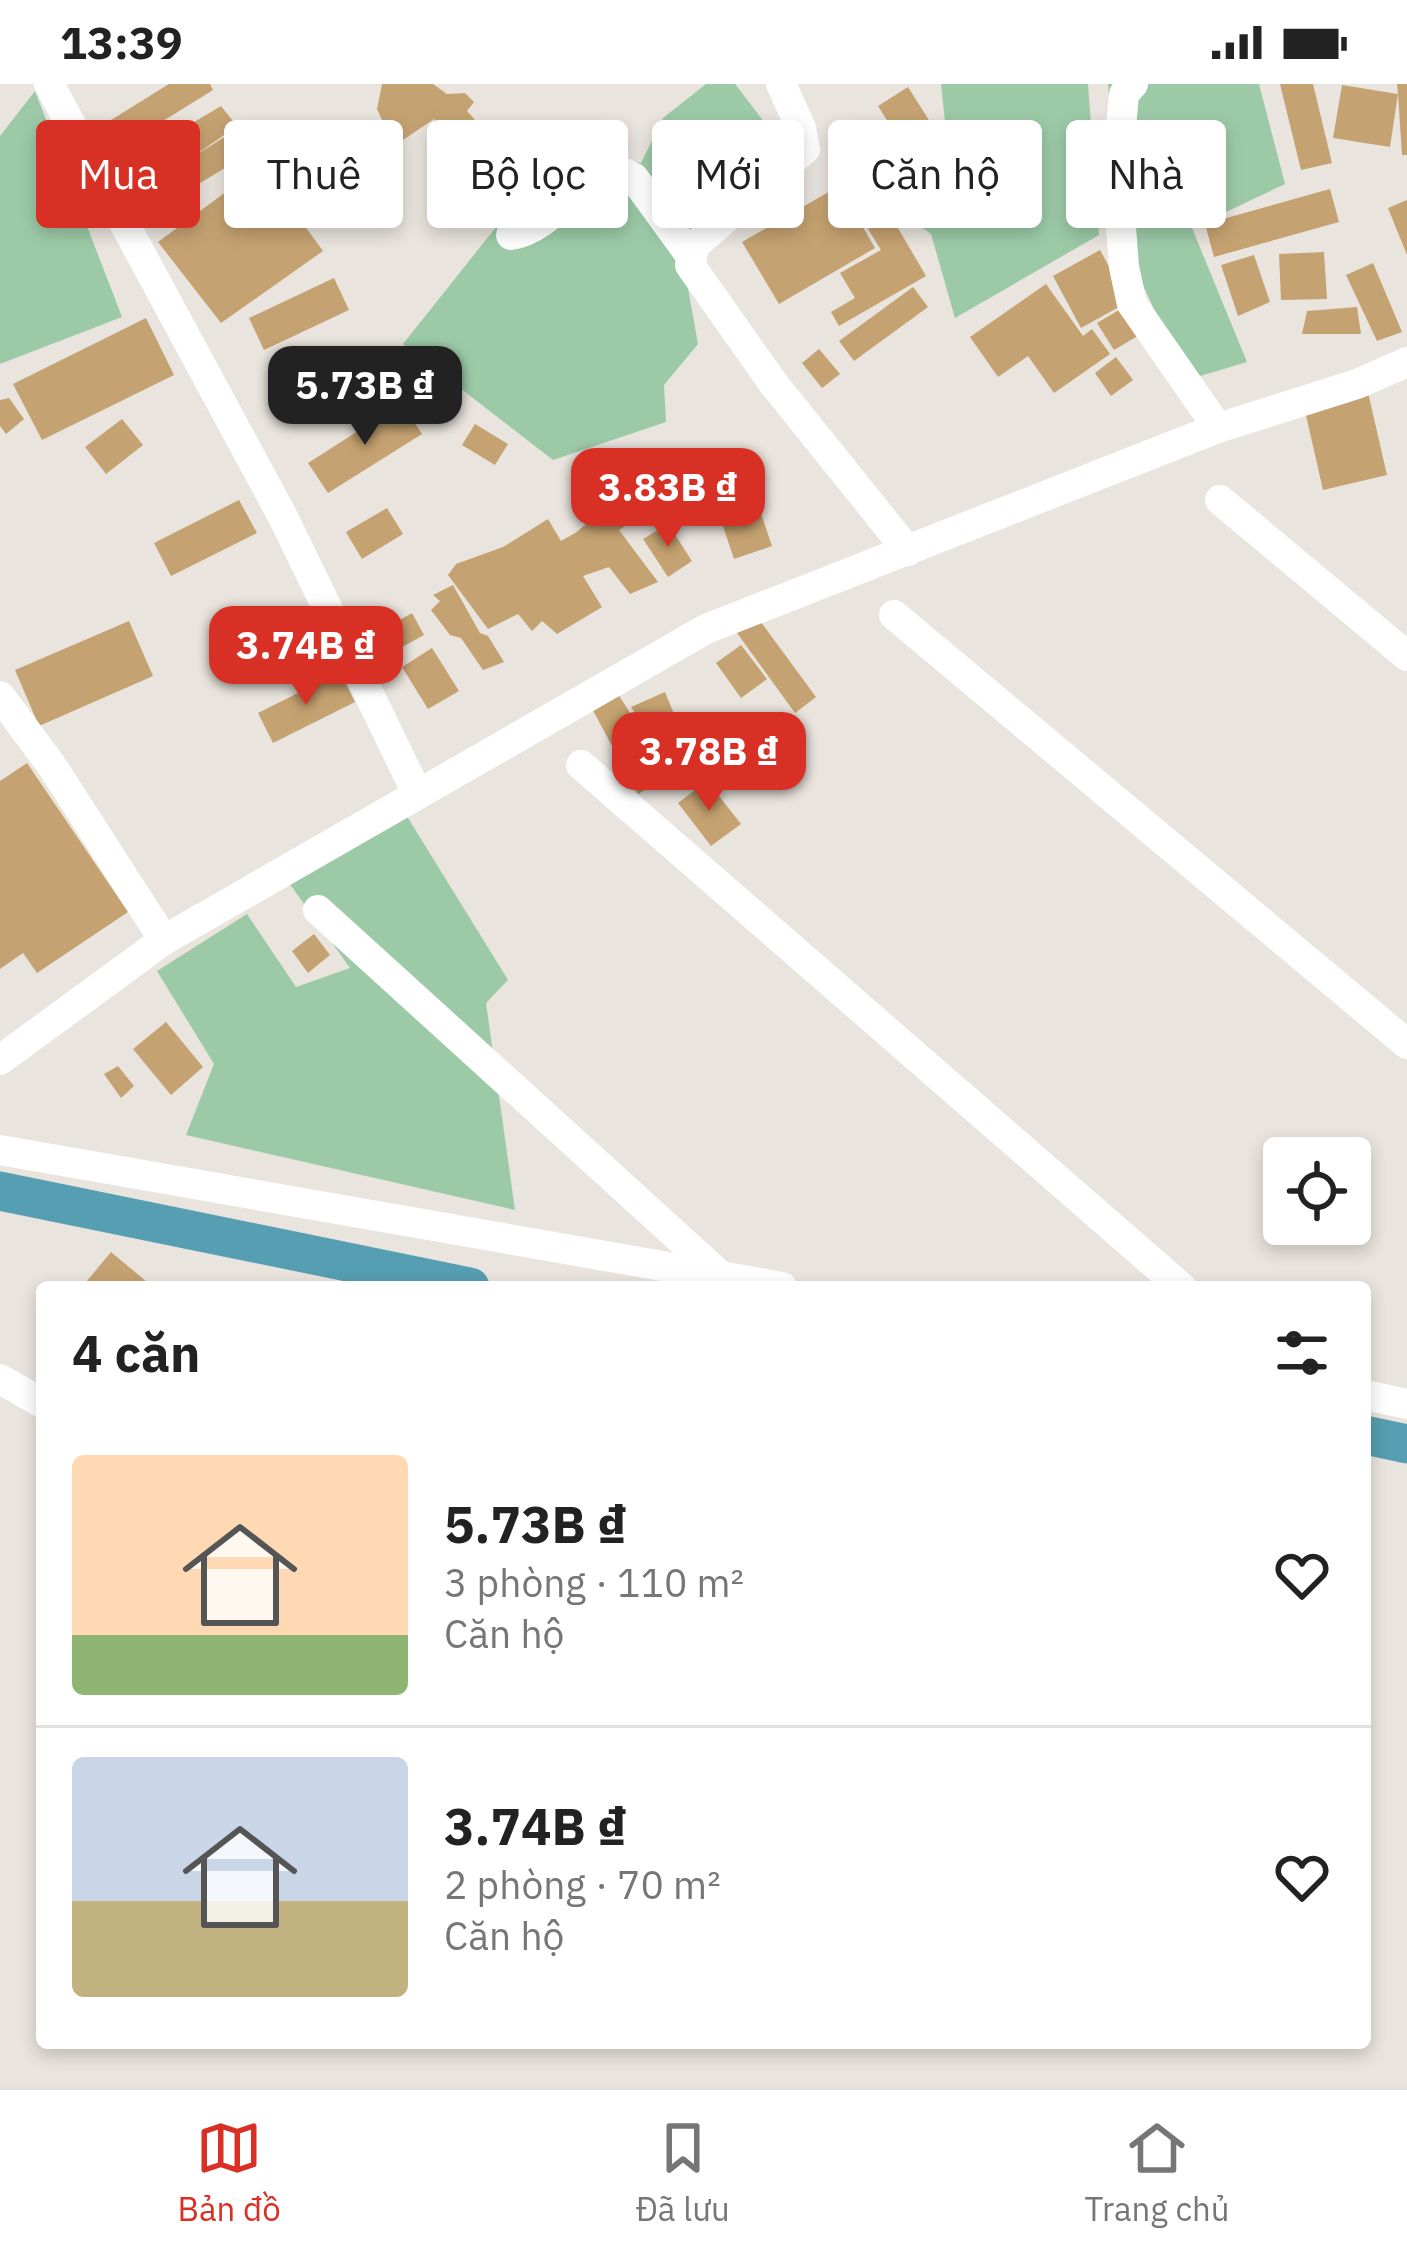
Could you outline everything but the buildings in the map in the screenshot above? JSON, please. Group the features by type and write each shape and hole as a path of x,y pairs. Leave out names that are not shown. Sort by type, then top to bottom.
{"street":[{"path":"49,84 283,517 417,793"},
{"path":"781,84 805,149 695,245 690,265 716,308 908,551"},
{"path":"1132,84 1124,94 1118,174 1124,267 1132,304 1217,428"},
{"path":"511,235 529,232 599,172 614,168 634,178 690,255"},
{"path":"0,1060 164,940 706,628 1217,428 1357,384 1407,362"},
{"path":"1220,500 1407,656"},
{"path":"894,615 1407,1045"},
{"path":"0,696 52,766 164,940"},
{"path":"581,765 1174,1281"},
{"path":"318,910 722,1277"},
{"path":"0,1150 746,1281"},
{"path":"0,1379 36,1400"},
{"path":"1371,1396 1407,1404"}],"green space":[{"path":"706,84 735,84 763,120 662,120"},
{"path":"941,84 1088,84 1091,120 1066,120 1066,228 1098,228 1099,235 955,318 931,234 923,228 1042,228 1042,120 945,120"},
{"path":"1108,84 1259,84 1285,184 1226,212 1226,120 1111,120"},
{"path":"35,91 46,120 36,120 36,228 88,228 122,317 0,364 0,136"},
{"path":"652,140 652,228 698,228 680,244 698,344 664,385 666,422 553,460 403,344 495,228 628,228 628,161 641,163"},
{"path":"1119,228 1192,228 1247,362 1187,380"},
{"path":"405,813 508,980 486,1003 515,1210 186,1135 214,1064 157,971 247,914 296,987 350,968 289,883"}],"waterway":[{"path":"0,1191 441,1281"},
{"path":"1371,1436 1407,1444"}]}
